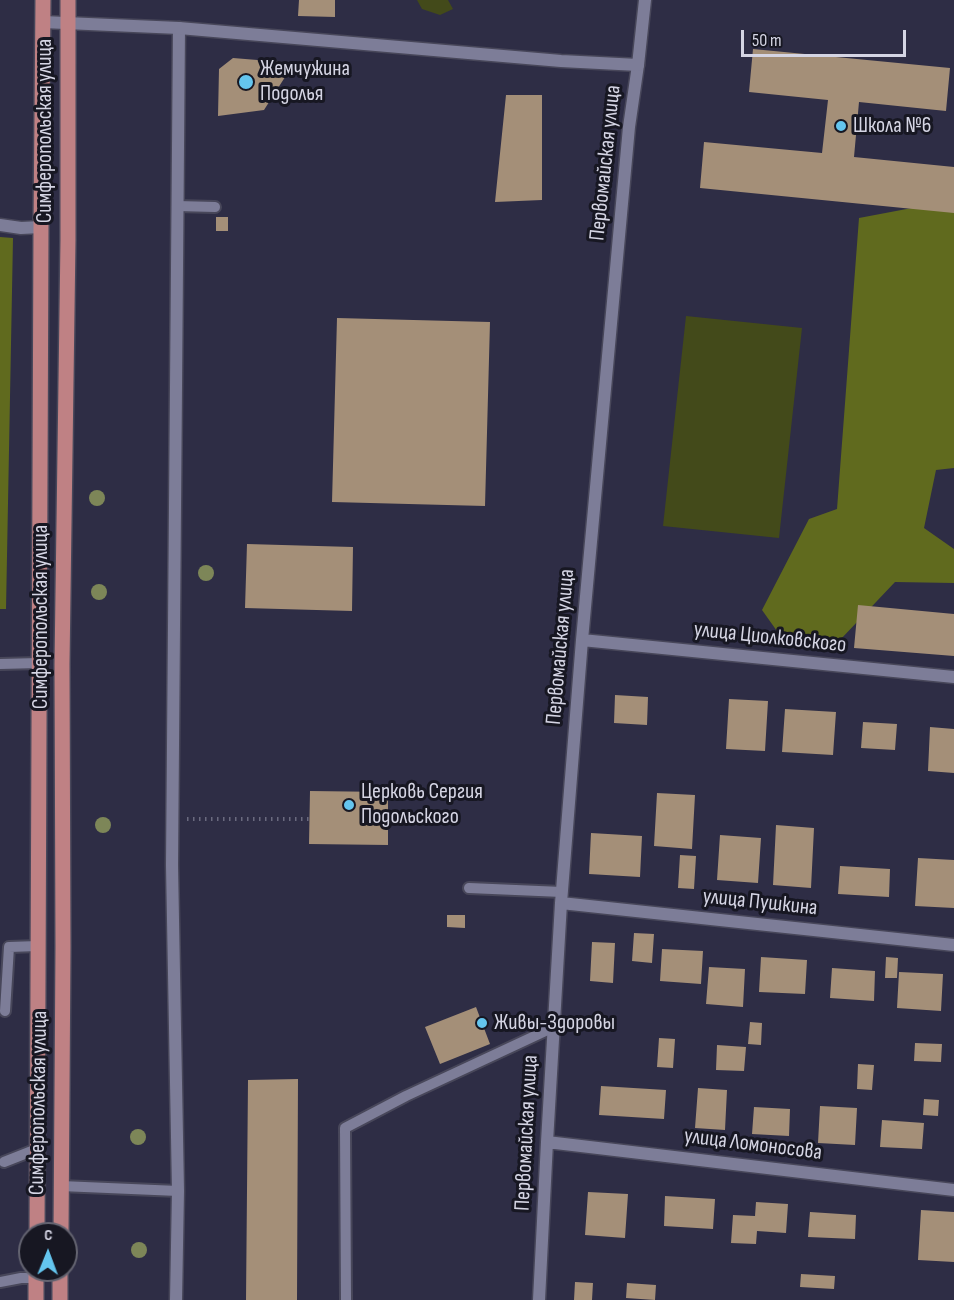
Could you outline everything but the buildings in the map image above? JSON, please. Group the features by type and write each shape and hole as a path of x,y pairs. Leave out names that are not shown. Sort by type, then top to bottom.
{"main road":[{"name":"Симферопольская улица","path":"37,1222 44,0"},
{"name":"Симферопольская улица","path":"61,1222 62,664 68,240 68,0"},
{"path":"36,1282 36,1300"},
{"path":"60,1282 60,1300"}],"street":[{"name":"Первомайская улица","path":"540,1300 562,897 582,640 629,127 645,0"},
{"path":"43,22 179,28 561,61 638,65"},
{"path":"176,1300 178,1191 172,877 179,28"},
{"path":"0,225 21,228 41,227"},
{"name":"улица Циолковского","path":"582,640 954,676"},
{"name":"улица Пушкина","path":"562,897 954,945"},
{"name":"улица Ломоносова","path":"547,1142 954,1190"}],"lane":[{"path":"177,206 215,207"},
{"path":"0,664 39,663"},
{"path":"469,888 562,897"},
{"path":"5,1011 9,947 38,946"},
{"path":"346,1300 345,1128 406,1096 554,1027"},
{"path":"4,1162 37,1149"},
{"path":"61,1186 178,1191"},
{"path":"0,1282 18,1279"}],"path":[{"path":"173,819 309,819"}],"green space":[{"path":"417,0 448,0 453,9 440,15 422,9"},
{"path":"954,200 954,468 936,470 924,528 954,549 954,583 895,582 840,640 789,648 762,610 809,519 837,509 859,218"},
{"path":"0,237 13,238 6,609 0,609"},
{"path":"686,316 802,328 779,538 663,526"}],"place":[{"name":"Жемчужина Подолья","path":"246,82"},
{"name":"Школа №6","path":"841,126"},
{"name":"Церковь Сергия Подольского","path":"349,805"},
{"name":"Живы-Здоровы","path":"482,1023"}]}
